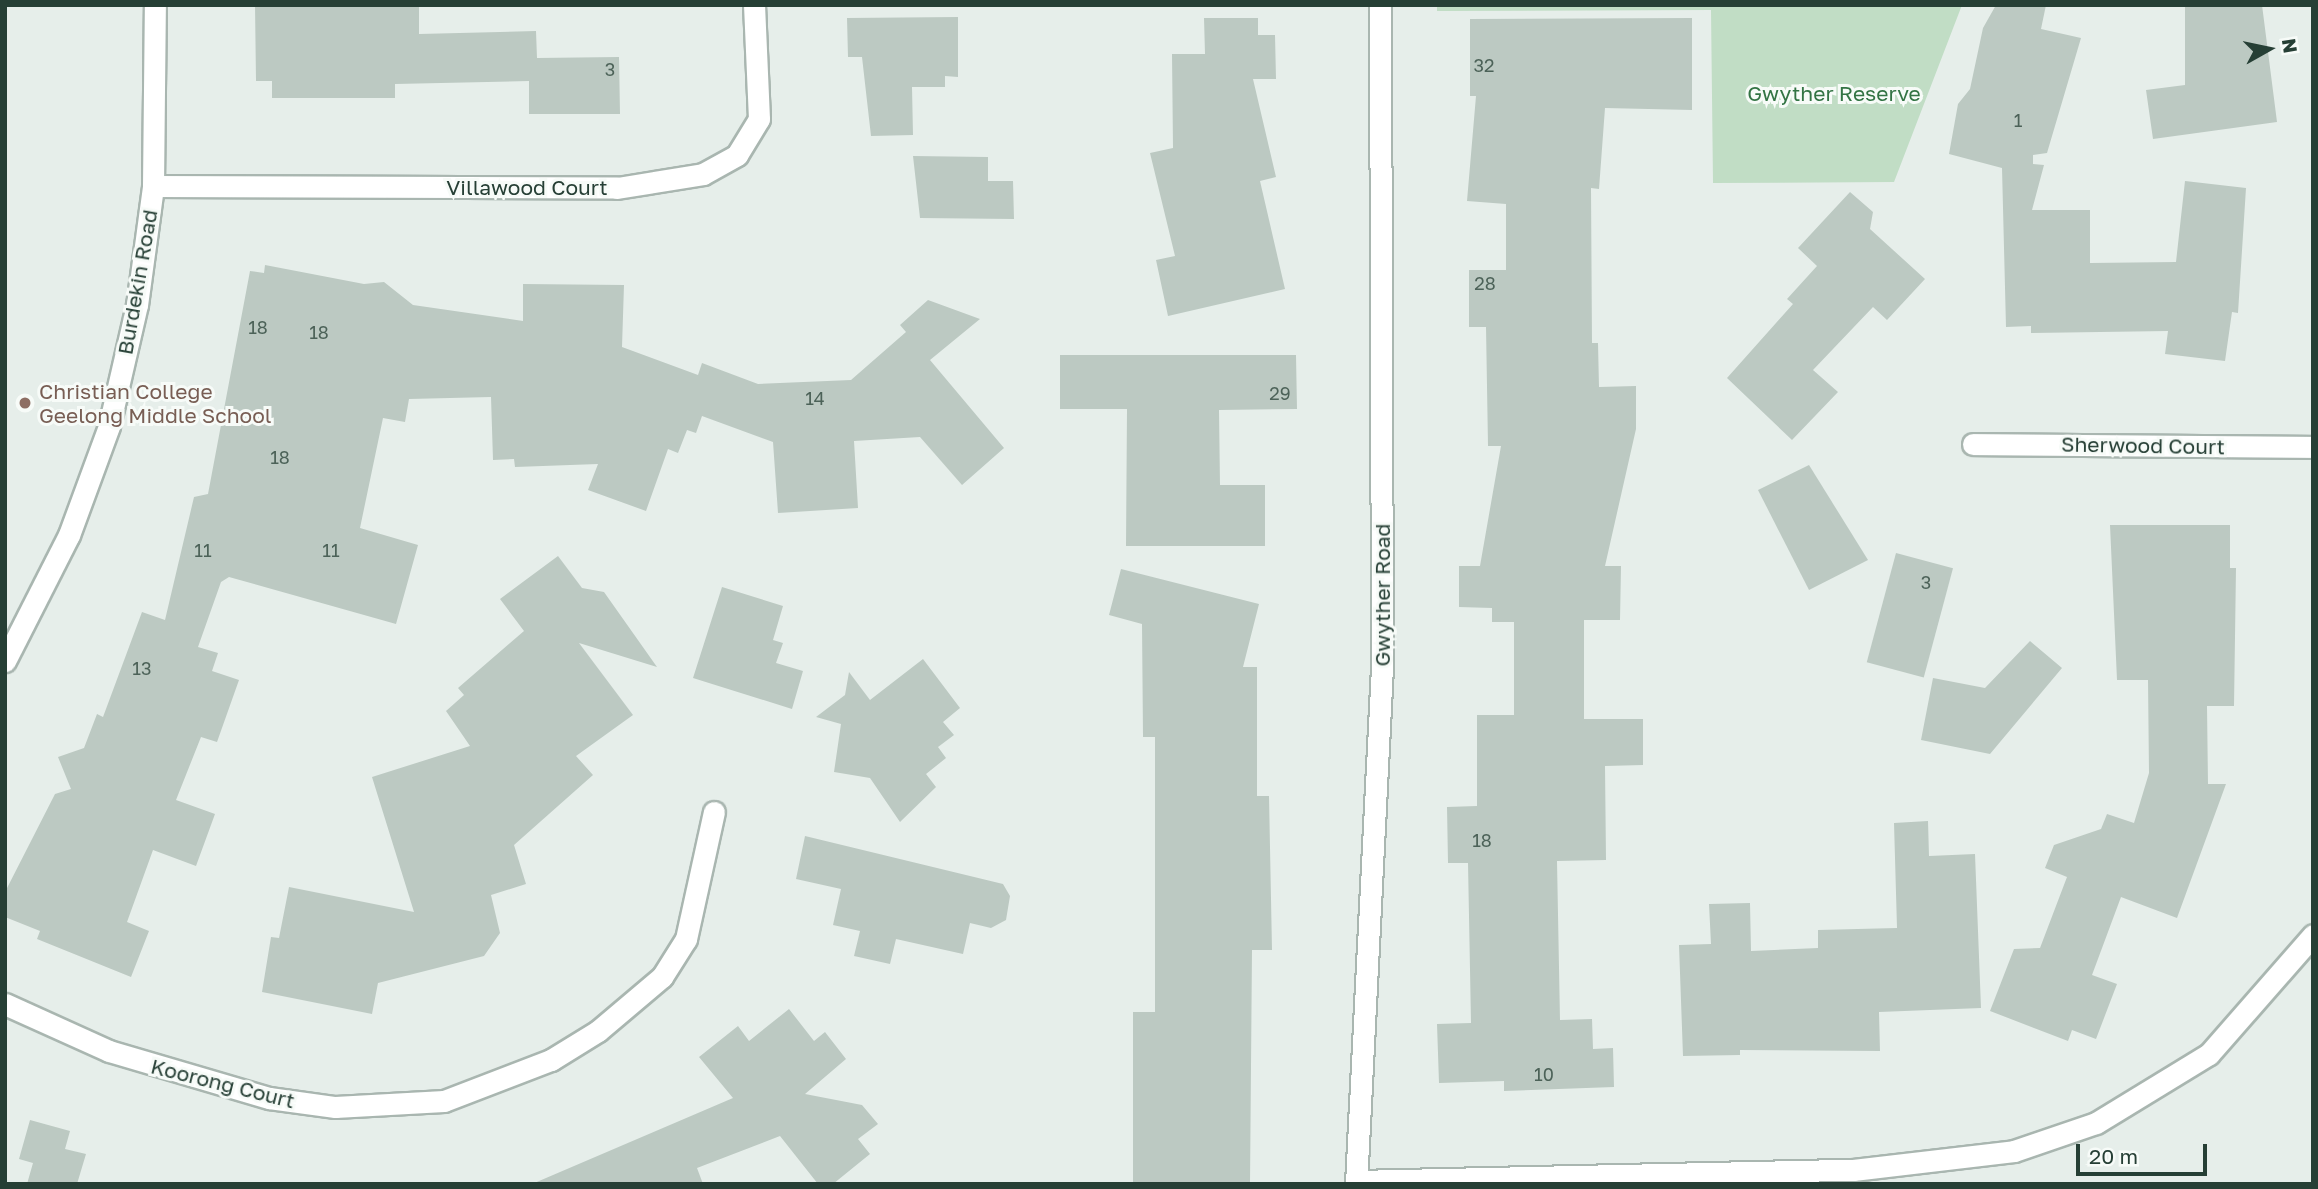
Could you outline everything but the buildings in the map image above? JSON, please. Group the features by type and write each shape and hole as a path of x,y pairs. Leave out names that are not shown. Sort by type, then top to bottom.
{"street":[{"name":"Burdekin Road","path":"5,661 69,535 109,426 137,305 153,186 155,5"},
{"name":"Villawood Court","path":"153,186 617,188 703,174 737,155 759,119 754,5"},
{"name":"Gwyther Road","path":"1356,1182 1382,668 1380,5"},
{"name":"Sherwood Court","path":"1973,444 2313,446"},
{"path":"2313,446 2313,457"},
{"name":"Koorong Court","path":"5,1004 109,1051 269,1098 335,1107 444,1101 551,1060 598,1031 662,976 686,939 714,812"},
{"path":"1356,1182 1853,1170 2014,1151 2096,1123 2209,1054 2313,935"}],"green space":[{"name":"Gwyther Reserve","path":"1437,5 1962,5 1894,182 1713,183 1711,10 1437,11"}],"place":[{"name":"Christian College Geelong Middle School","path":"25,403"}]}
